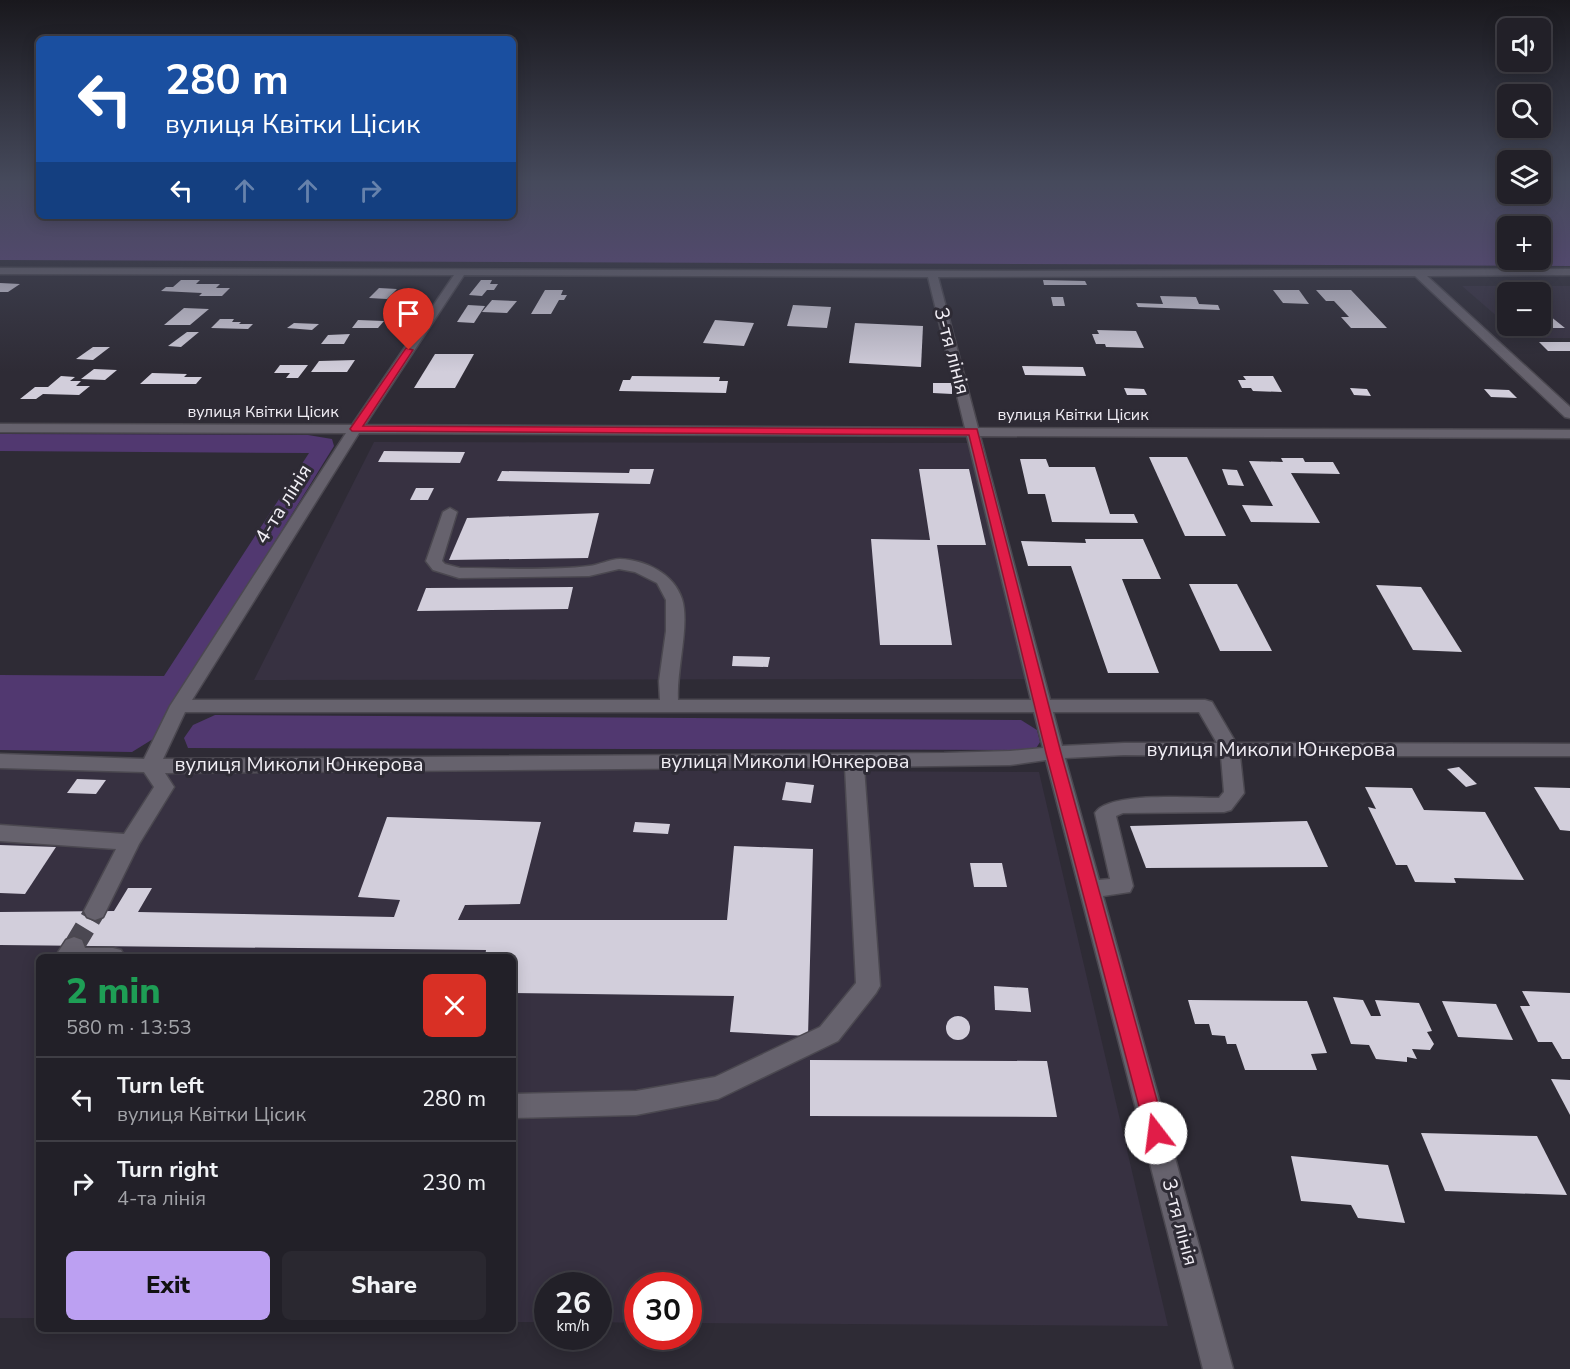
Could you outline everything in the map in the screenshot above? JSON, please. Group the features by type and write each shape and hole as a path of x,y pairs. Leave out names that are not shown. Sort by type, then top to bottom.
{"street":[{"path":"0,271 1570,272"},
{"name":"4-та лінія","path":"150,766 179,706 356,429 462,271"},
{"path":"1416,271 1570,414"},
{"name":"3-тя лінія","path":"932,273 1041,705 1218,1369"},
{"name":"вулиця Квітки Цісик","path":"0,428 1570,434"},
{"path":"450,512 434,561 439,567 459,573 589,571 619,564 640,568 663,580 674,600 675,631 668,681 669,705"},
{"path":"179,706 1205,706 1230,749 1234,793 1224,805 1121,806 1105,813 1122,886 1090,889"},
{"name":"вулиця Миколи Юнкерова","path":"0,761 150,766 854,761 1010,758 1079,750 1570,750"},
{"path":"516,1106 636,1103 718,1088 829,1034 868,986 854,761"},
{"path":"95,911 130,842 164,787 150,766"},
{"path":"0,833 130,842"},
{"path":"69,954 74,946"}],"shaded area":[{"path":"0,245 1497,245 1497,266 0,260"},
{"path":"1551,245 1570,245 1570,266 1551,266"},
{"path":"1462,286 1497,286 1497,316"},
{"path":"1551,286 1570,286 1570,338 1523,338 1521,336 1551,336"},
{"path":"0,434 308,435 332,439 334,446 153,739 132,752 0,750 0,675 164,676 309,453 0,451"},
{"path":"374,442 969,443 1027,679 254,680"},
{"path":"215,715 1021,720 1037,730 1040,742 1035,750 188,748 184,738 193,725"},
{"path":"0,767 1039,772 1168,1326 702,1323 702,1272 624,1272 624,1323 612,1322 612,1272 534,1272 534,1322 516,1322 516,954 36,954 36,1318 0,1318"}],"building":[{"path":"181,280 200,280 196,284 220,284 216,288 230,288 222,296 199,296 202,293 161,291 166,287 173,287"},
{"path":"481,280 492,280 490,284 498,284 494,290 487,290 482,296 469,295"},
{"path":"1043,280 1085,281 1087,285 1044,285"},
{"path":"0,283 20,284 8,292 0,292"},
{"path":"379,288 397,289 387,299 369,298"},
{"path":"545,290 563,290 561,295 567,295 564,300 559,300 551,314 531,314"},
{"path":"1273,290 1299,290 1309,304 1283,303"},
{"path":"1316,290 1351,290 1387,328 1351,328 1341,317 1349,317 1334,301 1326,301"},
{"path":"1160,296 1196,297 1199,304 1218,305 1220,310 1138,307 1136,303 1163,304"},
{"path":"1051,297 1063,297 1065,306 1053,306"},
{"path":"492,300 517,301 507,313 482,312"},
{"path":"468,305 485,306 474,323 457,322"},
{"path":"793,305 831,307 827,328 787,326"},
{"path":"184,308 209,309 190,325 164,325"},
{"path":"1551,317 1565,328 1551,328"},
{"path":"220,319 234,319 232,322 241,322 239,324 253,324 248,329 211,328"},
{"path":"358,320 384,321 378,328 352,328"},
{"path":"715,320 754,323 744,346 703,343"},
{"path":"294,323 319,324 312,330 287,328"},
{"path":"855,323 923,326 921,367 849,363"},
{"path":"1097,330 1136,331 1144,348 1106,347 1105,344 1096,344 1092,334 1099,334"},
{"path":"187,332 199,332 181,347 168,346"},
{"path":"350,334 344,344 321,344 328,335"},
{"path":"1539,342 1570,342 1570,351 1548,351"},
{"path":"93,347 110,347 93,360 76,359"},
{"path":"435,354 474,354 455,388 414,388"},
{"path":"355,360 347,372 311,372 319,361"},
{"path":"280,365 308,365 298,378 286,378 290,373 274,373"},
{"path":"1022,366 1083,367 1086,376 1025,375"},
{"path":"94,369 117,370 105,380 81,379"},
{"path":"152,373 202,377 196,384 140,384"},
{"path":"61,376 75,377 70,381 81,381 76,386 90,386 79,395 43,394 36,399 20,399 35,387 48,387"},
{"path":"632,376 720,377 719,381 728,381 726,393 619,391 623,380 630,380"},
{"path":"1243,376 1273,376 1282,392 1253,391 1251,388 1242,388 1238,380 1246,380"},
{"path":"933,383 952,383 952,394 933,393"},
{"path":"1124,388 1144,389 1147,395 1127,395"},
{"path":"1350,388 1367,389 1371,396 1354,395"},
{"path":"1484,389 1509,390 1517,398 1491,397"},
{"path":"384,451 465,452 460,463 378,462"},
{"path":"1149,457 1187,457 1226,536 1185,536"},
{"path":"1281,458 1303,458 1305,462 1333,462 1340,474 1291,473 1320,523 1251,522 1242,505 1273,506 1249,461 1283,462"},
{"path":"1020,459 1046,459 1049,467 1095,467 1110,514 1134,514 1138,523 1052,522 1045,494 1028,494"},
{"path":"630,469 654,469 650,484 497,481 502,471 629,473"},
{"path":"919,469 969,469 986,545 937,545 952,645 880,645 871,539 930,540"},
{"path":"1222,469 1237,470 1244,486 1228,485"},
{"path":"416,488 434,488 428,500 410,500"},
{"path":"599,513 588,558 449,560 467,518"},
{"path":"1085,539 1143,539 1161,579 1122,579 1159,673 1108,673 1071,566 1028,566 1021,541 1086,543"},
{"path":"1189,584 1237,584 1272,651 1220,651"},
{"path":"1376,585 1421,587 1462,652 1413,650"},
{"path":"573,587 568,609 417,611 426,588"},
{"path":"733,656 770,657 768,667 732,666"},
{"path":"1459,767 1477,784 1466,787 1447,769"},
{"path":"77,779 106,780 96,794 67,793"},
{"path":"786,782 814,785 811,803 782,800"},
{"path":"1365,787 1412,788 1424,810 1485,812 1524,880 1454,878 1456,883 1415,882 1407,865 1396,865 1368,807 1376,809"},
{"path":"1534,787 1570,788 1570,831 1560,830"},
{"path":"387,817 541,822 520,904 465,905 458,920 727,920 734,846 813,849 808,1036 730,1032 734,996 516,993 516,954 485,954 486,950 0,945 0,912 114,911 128,888 152,888 138,912 394,917 400,900 358,897"},
{"path":"1307,821 1328,867 1146,868 1130,826"},
{"path":"635,822 670,824 668,834 633,832"},
{"path":"0,845 56,847 25,894 0,893"},
{"path":"970,863 1002,863 1007,887 974,887"},
{"path":"994,986 1028,988 1031,1012 995,1010"},
{"path":"1522,991 1570,993 1570,1059 1562,1059 1552,1042 1538,1042 1520,1006 1530,1006"},
{"path":"1333,997 1363,1000 1371,1016 1381,1016 1375,1000 1419,1003 1432,1031 1427,1032 1434,1044 1430,1050 1412,1049 1417,1059 1407,1057 1407,1062 1376,1059 1369,1045 1351,1044"},
{"path":"1188,1000 1307,1001 1327,1053 1311,1054 1317,1070 1245,1070 1236,1044 1227,1044 1225,1036 1212,1035 1209,1024 1195,1024"},
{"path":"1442,1001 1496,1004 1513,1040 1458,1037"},
{"path":"958,1016 966,1020 970,1028 966,1036 958,1040 950,1036 946,1028 950,1020"},
{"path":"810,1060 1047,1061 1057,1117 810,1116"},
{"path":"1551,1079 1570,1080 1570,1115"},
{"path":"1421,1133 1537,1136 1567,1195 1445,1191"},
{"path":"1291,1156 1388,1165 1405,1223 1358,1218 1351,1205 1301,1201"}],"tunnel":[{"path":"74,946 95,911"}],"route":[{"path":"409,350 356,429 973,432 1054,753 1156,1133"}]}
